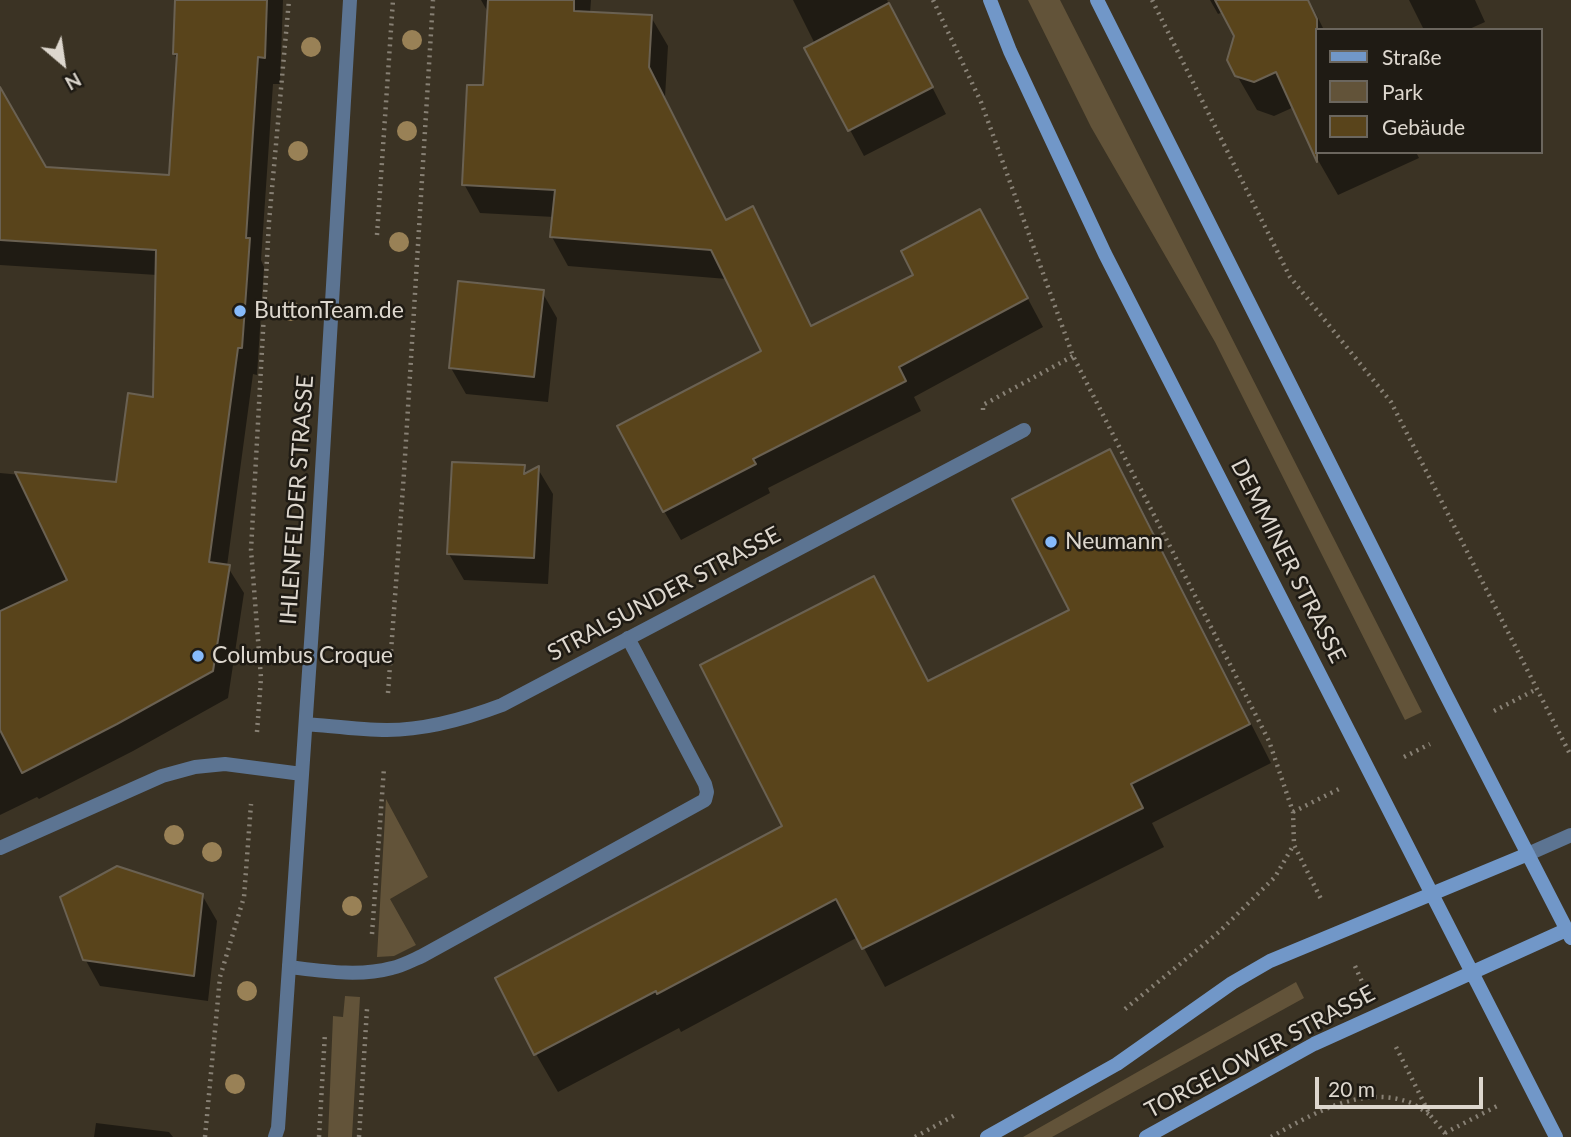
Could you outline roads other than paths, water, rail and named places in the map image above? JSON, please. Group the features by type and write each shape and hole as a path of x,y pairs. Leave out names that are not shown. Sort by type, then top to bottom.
{"main road":[{"name":"DEMMINER STRASSE","path":"990,0 1010,51 1105,254 1556,1137"},
{"path":"1097,0 1462,727 1569,932"},
{"path":"987,1137 1117,1064 1232,982 1270,961 1528,854"},
{"name":"TORGELOWER STRASSE","path":"1146,1137 1314,1044 1472,972 1569,932"}],"street":[{"name":"IHLENFELDER STRASSE","path":"278,1134 351,0"},
{"name":"STRALSUNDER STRASSE","path":"306,724 386,730 425,727 467,718 490,709 1024,430"},
{"path":"289,967 329,972 369,972 393,968 422,956 705,800 705,784 628,638"},
{"path":"0,848 162,776 225,764 302,774"},
{"path":"1528,854 1571,835"}],"place":[{"name":"ButtonTeam.de","path":"240,311"},
{"name":"Neumann","path":"1051,542"},
{"name":"Columbus Croque","path":"198,656"}]}
